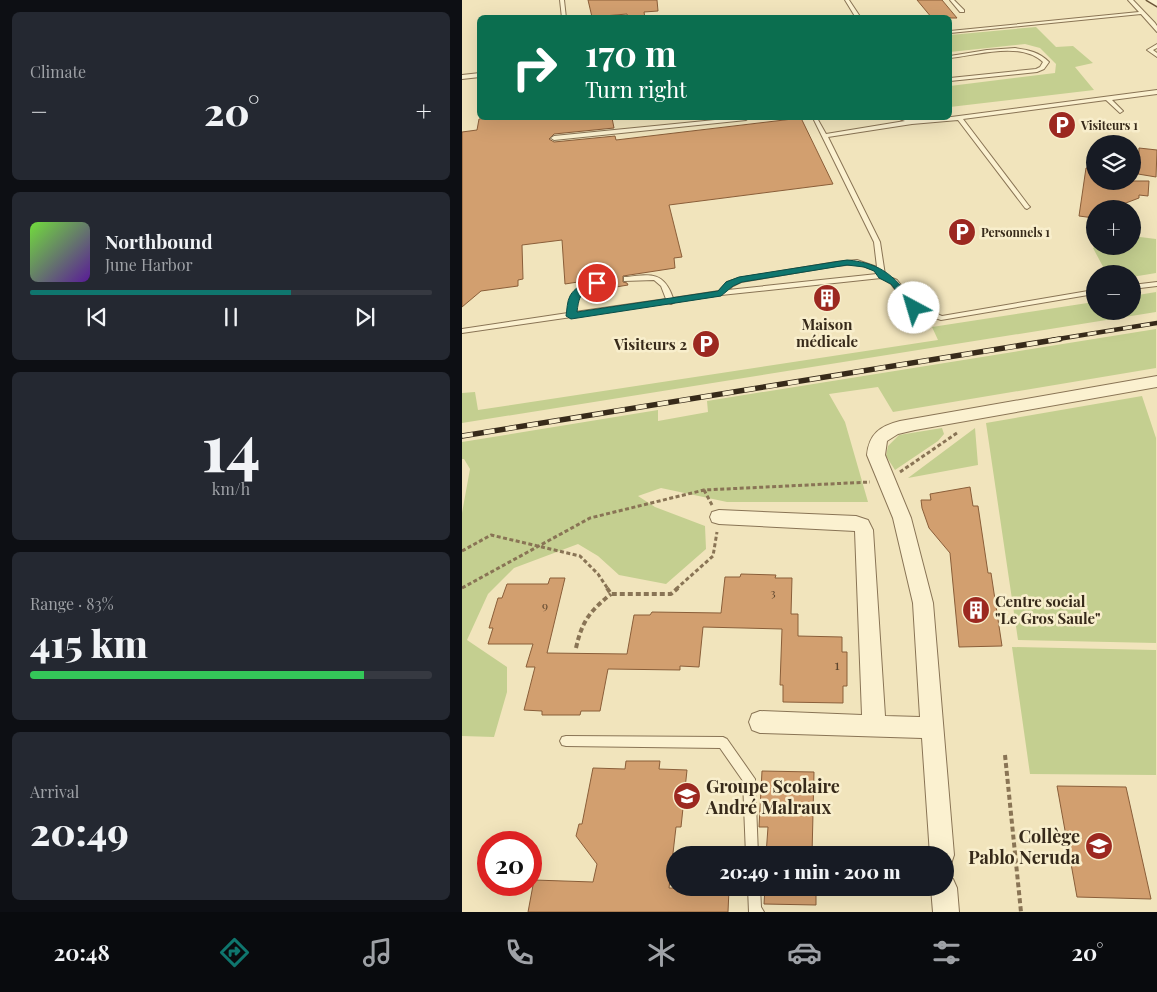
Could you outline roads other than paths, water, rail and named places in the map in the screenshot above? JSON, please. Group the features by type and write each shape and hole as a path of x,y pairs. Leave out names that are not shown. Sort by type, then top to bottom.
{"street":[{"path":"941,846 923,603 902,518 876,455 879,437 889,430 977,412 1156,383"},
{"path":"718,518 856,523 862,525 864,530 874,726"},
{"path":"760,722 933,728"},
{"path":"945,896 946,912"}],"lane":[{"path":"562,0 564,15"},
{"path":"847,0 857,15"},
{"path":"952,0 962,11"},
{"path":"1130,0 1156,31"},
{"path":"952,32 1142,13"},
{"path":"1156,45 1150,50 1156,56"},
{"path":"952,57 1022,50 1039,55 1046,62 1042,68 1037,70 952,80"},
{"path":"462,77 477,75"},
{"path":"952,119 1156,92"},
{"path":"1108,99 1120,111"},
{"path":"959,118 1027,207"},
{"path":"654,120 656,127"},
{"path":"554,138 726,120"},
{"path":"816,120 877,242 882,276"},
{"path":"907,120 912,122"},
{"path":"825,136 936,120"},
{"path":"721,293 730,284 739,280 847,262 866,264 877,269 882,276 894,282 914,308 941,318 1086,293"},
{"path":"462,331 671,302 721,293 882,276"},
{"path":"627,279 647,277 660,280 666,284 671,302"},
{"path":"571,316 574,297 578,291 597,283"},
{"path":"1141,286 1156,284"},
{"path":"566,741 723,743 749,779 752,846"},
{"path":"754,896 755,910 758,912"}],"railway":[{"path":"1052,340 1157,323"},
{"path":"462,436 1060,339"}],"place":[{"name":"Visiteurs 1","path":"1062,125"},
{"name":"Personnels 1","path":"962,232"},
{"name":"Maison médicale","path":"827,298"},
{"name":"Visiteurs 2","path":"706,344"},
{"name":"Centre social \"Le Gros Saule\"","path":"976,610"},
{"name":"Groupe Scolaire André Malraux","path":"687,796"},
{"name":"Collège Pablo Neruda","path":"1099,846"}]}
